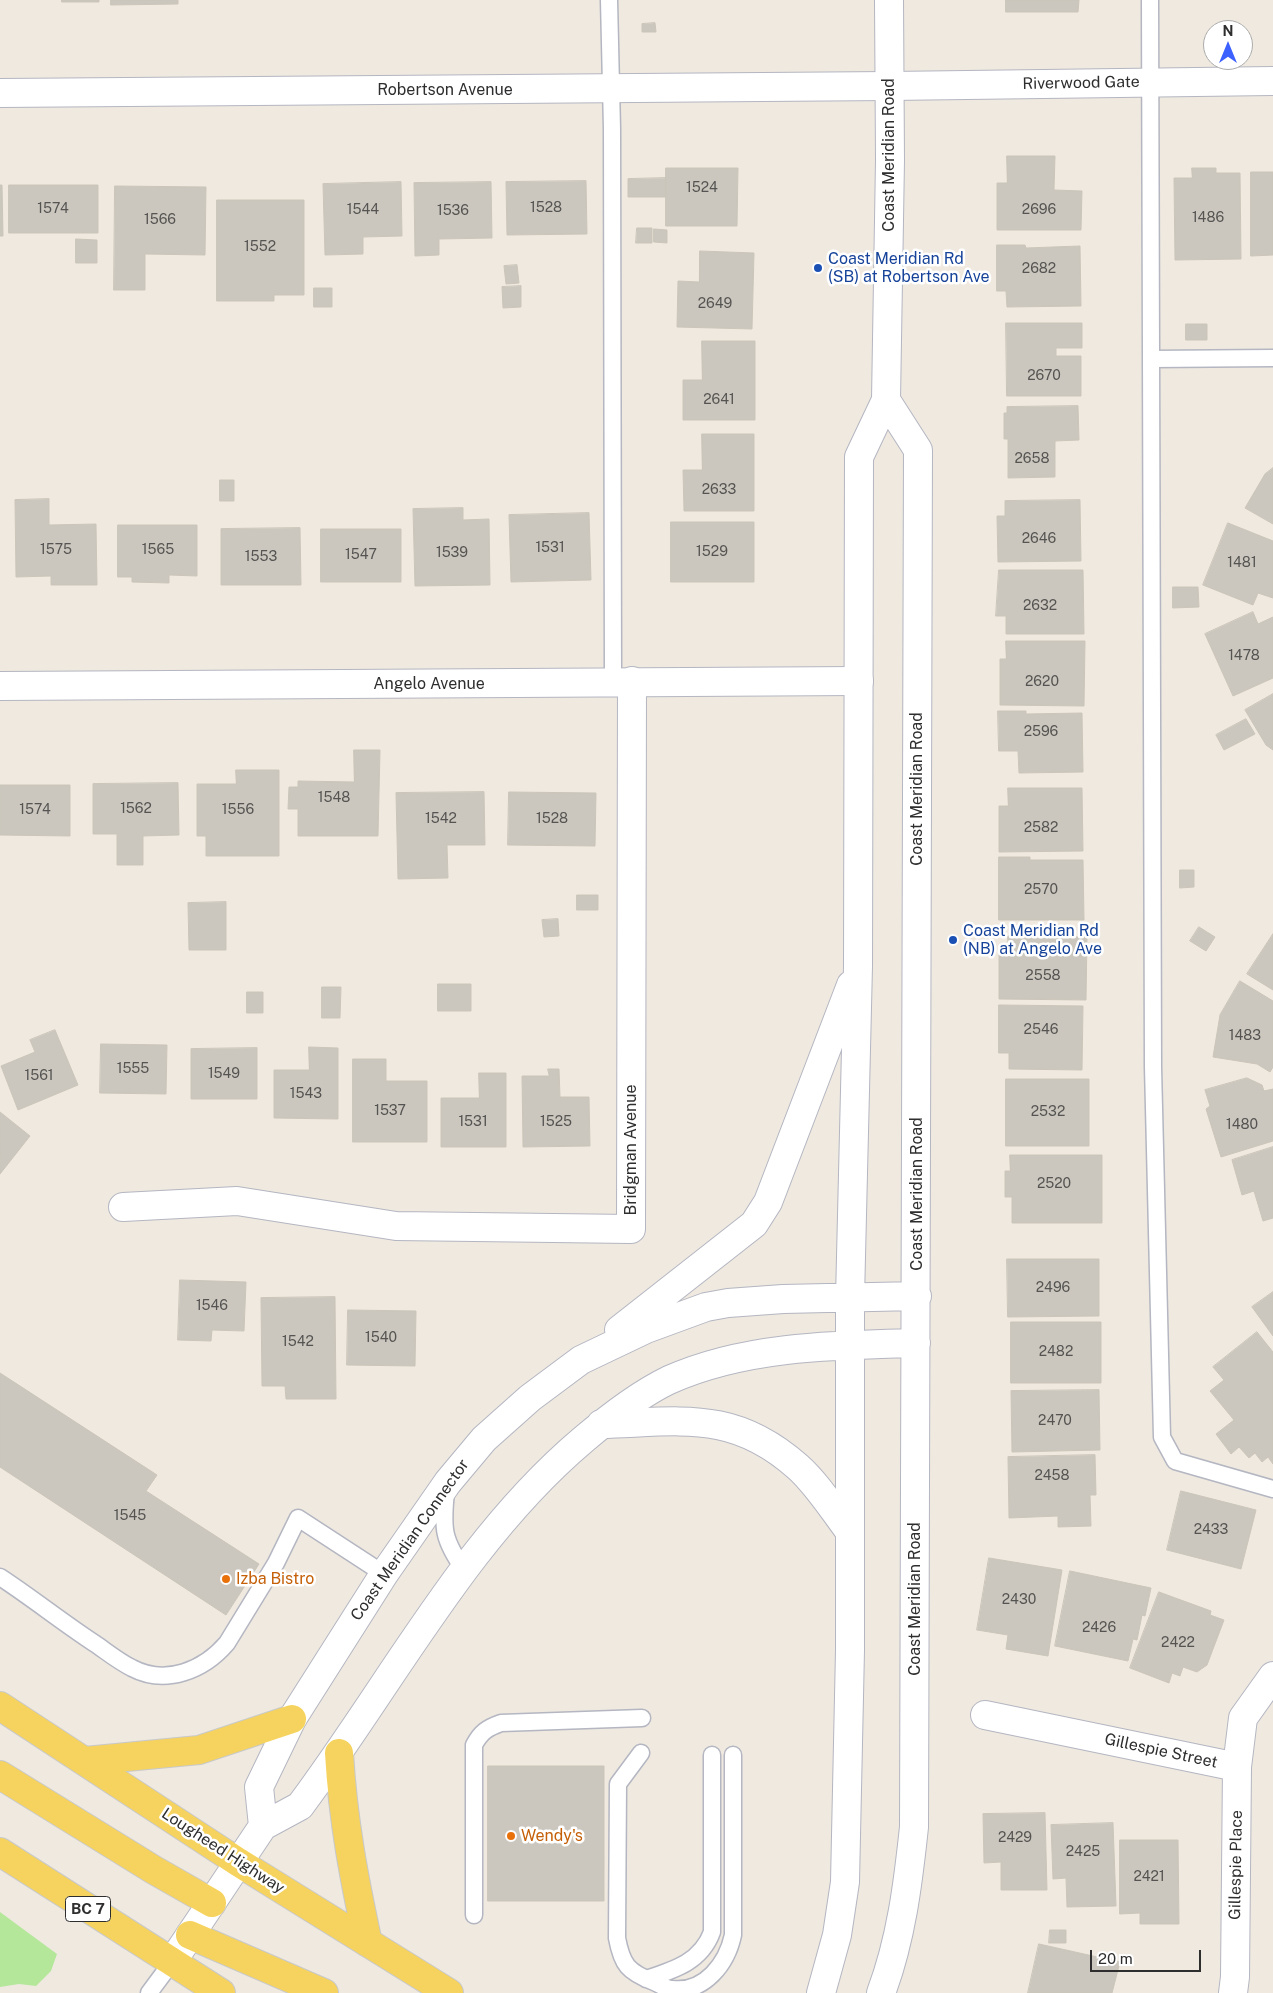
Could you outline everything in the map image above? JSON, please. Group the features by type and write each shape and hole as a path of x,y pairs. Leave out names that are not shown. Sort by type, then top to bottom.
{"main road":[{"name":"Coast Meridian Road","path":"821,1993 837,1934 845,1882 850,1532 850,1298 858,966 859,457 886,400 890,86 889,0"},
{"name":"Riverwood Gate","path":"890,86 1273,81"},
{"name":"Robertson Avenue","path":"0,93 610,90 890,86"},
{"name":"Coast Meridian Road","path":"881,1993 889,1972 904,1910 914,1827 917,1296 918,450 886,400"},
{"name":"Angelo Avenue","path":"0,686 859,681"},
{"name":"Bridgman Avenue","path":"123,1207 237,1201 396,1226 631,1229 622,682"},
{"path":"581,1360 754,1224 768,1202 858,966"},
{"name":"Coast Meridian Connector","path":"263,1826 259,1787 292,1719 384,1574 448,1482 484,1439 530,1398 581,1360 646,1328 706,1307 749,1301 917,1296"},
{"path":"172,1962 263,1826 300,1806 339,1754 379,1691 465,1571 531,1487 601,1424 649,1391 691,1372 773,1352 850,1344 916,1343"},
{"path":"601,1424 698,1422 720,1424 754,1436 768,1443 799,1468 850,1532"},
{"name":"Gillespie Street","path":"985,1715 1237,1767 1243,1718 1273,1676"},
{"name":"Lougheed Highway","path":"0,1706 238,1862 449,1993"},
{"path":"85,1761 199,1750 292,1719"},
{"path":"339,1754 342,1806 348,1846 368,1943"},
{"name":"Gillespie Place","path":"1233,1993 1235,1977 1237,1767"},
{"path":"0,1775 154,1870 212,1902"},
{"name":"BC 7","path":"0,1852 221,1993"},
{"path":"190,1935 324,1993"}],"lane":[{"path":"609,0 622,682"},
{"path":"1150,0 1153,1067 1162,1437 1175,1461 1273,1489"},
{"path":"1152,359 1273,358"},
{"path":"448,1482 444,1533 450,1550 465,1571"},
{"path":"0,1577 132,1668 158,1675 188,1672 211,1660 220,1652 276,1562 298,1518 384,1574"},
{"path":"474,1916 474,1745 480,1734 489,1727 501,1723 642,1718"},
{"path":"641,1753 618,1784 617,1938 620,1952 633,1973 671,1989 686,1988 704,1981 719,1969 729,1952 733,1935 733,1755"},
{"path":"646,1979 679,1968 696,1957 707,1945 712,1932 712,1755"},
{"path":"150,1993 172,1962"}],"green space":[{"path":"0,1912 57,1954 51,1971 36,1986 19,1984 0,1987"}],"building":[{"path":"62,0 99,0 99,2 62,2"},
{"path":"111,0 178,0 178,4 111,5"},
{"path":"1006,0 1079,0 1078,12 1006,12"},
{"path":"655,23 656,32 642,32 642,24"},
{"path":"1007,156 1055,156 1054,190 1082,191 1081,230 997,230 997,183 1007,183"},
{"path":"666,168 738,168 737,226 666,226"},
{"path":"1192,168 1216,168 1216,173 1240,173 1241,259 1175,260 1174,178 1192,178"},
{"path":"1251,172 1273,172 1273,255 1251,256"},
{"path":"666,178 666,197 628,197 628,179"},
{"path":"586,181 587,234 507,235 506,182"},
{"path":"401,182 402,236 363,237 363,254 325,255 323,184"},
{"path":"491,182 492,238 439,239 439,255 415,256 414,183"},
{"path":"0,185 2,185 3,236 0,236"},
{"path":"9,185 98,185 98,233 9,233"},
{"path":"115,186 206,187 205,255 145,254 145,290 114,290"},
{"path":"217,200 304,200 304,295 274,295 274,301 217,301"},
{"path":"637,228 652,228 652,243 636,243"},
{"path":"654,229 667,230 667,243 654,242"},
{"path":"76,239 97,240 97,263 76,263"},
{"path":"997,245 1025,245 1026,248 1080,246 1081,306 1007,307 1006,291 997,291"},
{"path":"700,251 754,253 752,329 677,327 678,281 699,282"},
{"path":"517,265 519,283 506,284 504,266"},
{"path":"521,286 521,307 503,308 502,287"},
{"path":"314,288 332,288 332,307 314,307"},
{"path":"1006,323 1082,323 1082,348 1056,348 1056,356 1081,356 1081,396 1007,396"},
{"path":"1186,324 1207,324 1207,340 1186,340"},
{"path":"702,341 755,341 755,420 683,420 683,380 702,380"},
{"path":"1078,406 1079,440 1055,441 1055,477 1008,478 1008,439 1004,439 1004,413 1007,413 1007,407"},
{"path":"702,434 754,434 754,511 684,511 683,470 702,470"},
{"path":"1273,468 1273,524 1245,508 1265,474"},
{"path":"220,480 234,480 234,501 220,501"},
{"path":"49,499 49,525 96,524 97,585 51,585 51,576 16,577 15,500"},
{"path":"1080,500 1081,561 998,562 997,516 1005,516 1005,501"},
{"path":"463,508 463,520 489,519 490,585 415,586 413,509"},
{"path":"589,513 591,580 511,582 509,515"},
{"path":"671,522 754,522 754,582 671,582"},
{"path":"1228,523 1273,541 1273,598 1258,593 1253,605 1203,585"},
{"path":"118,525 197,525 197,576 169,575 169,583 132,582 132,577 118,577"},
{"path":"300,528 301,585 221,585 221,529"},
{"path":"321,529 401,529 401,582 321,582"},
{"path":"999,570 1083,570 1084,634 1006,634 1006,616 996,616"},
{"path":"1173,587 1198,587 1199,607 1173,608"},
{"path":"1253,612 1258,624 1273,617 1273,678 1233,696 1205,634"},
{"path":"1006,641 1085,641 1084,706 1000,705 1000,659 1006,659"},
{"path":"1273,694 1273,750 1266,745 1245,710"},
{"path":"998,711 1026,711 1026,714 1082,713 1083,772 1019,773 1018,751 999,751"},
{"path":"1246,719 1255,734 1224,750 1216,735"},
{"path":"354,750 380,750 378,836 298,836 298,809 288,809 289,787 298,787 298,781 354,782"},
{"path":"236,770 279,770 279,856 206,856 206,836 197,836 197,784 236,784"},
{"path":"178,783 179,835 143,836 143,865 117,865 117,834 93,834 93,784"},
{"path":"0,785 70,785 70,836 0,835"},
{"path":"1008,788 1082,788 1083,851 999,852 999,806 1008,806"},
{"path":"484,792 485,845 447,845 448,878 398,879 396,793"},
{"path":"509,792 596,793 595,846 508,845"},
{"path":"999,857 1030,857 1030,860 1083,860 1084,920 999,920"},
{"path":"1180,870 1194,870 1194,887 1180,888"},
{"path":"577,895 598,895 598,910 577,910"},
{"path":"226,902 226,950 189,950 188,903"},
{"path":"558,919 559,936 544,937 542,920"},
{"path":"1199,927 1215,937 1206,951 1190,941"},
{"path":"1273,934 1273,990 1247,974"},
{"path":"1008,936 1087,937 1086,1000 999,999 999,953 1008,953"},
{"path":"1240,981 1273,1001 1273,1067 1270,1072 1257,1064 1213,1057 1220,1015"},
{"path":"438,984 471,984 471,1011 438,1011"},
{"path":"322,987 341,987 340,1018 322,1018"},
{"path":"247,992 263,992 263,1013 247,1013"},
{"path":"999,1005 1083,1006 1082,1070 1009,1069 1009,1053 999,1053"},
{"path":"55,1030 78,1085 18,1110 1,1066 35,1052 30,1040"},
{"path":"101,1044 167,1045 166,1094 100,1093"},
{"path":"309,1047 338,1048 338,1119 274,1118 274,1070 309,1070"},
{"path":"257,1048 257,1099 191,1099 191,1049"},
{"path":"353,1059 386,1059 386,1081 427,1081 427,1142 353,1142"},
{"path":"548,1069 559,1069 560,1097 589,1097 590,1146 523,1147 522,1076 549,1076"},
{"path":"479,1073 506,1073 506,1147 441,1147 441,1098 479,1098"},
{"path":"1247,1078 1262,1085 1264,1091 1273,1089 1273,1141 1221,1157 1206,1109 1210,1106 1205,1090"},
{"path":"1006,1079 1089,1079 1089,1146 1006,1146"},
{"path":"0,1112 30,1136 0,1174"},
{"path":"1273,1147 1273,1218 1263,1221 1254,1191 1242,1195 1232,1160"},
{"path":"1010,1155 1102,1155 1102,1223 1012,1223 1012,1197 1005,1197 1005,1171 1010,1171"},
{"path":"1007,1259 1099,1259 1099,1316 1008,1317"},
{"path":"180,1280 246,1282 244,1331 212,1330 211,1341 178,1340"},
{"path":"1273,1292 1273,1336 1252,1307"},
{"path":"335,1297 336,1399 286,1399 285,1386 262,1386 261,1298"},
{"path":"348,1310 416,1311 415,1366 347,1365"},
{"path":"1011,1322 1101,1322 1101,1383 1011,1383"},
{"path":"1257,1332 1273,1352 1273,1464 1268,1457 1262,1462 1255,1453 1249,1458 1239,1447 1231,1454 1216,1434 1234,1420 1210,1391 1224,1380 1213,1367"},
{"path":"0,1373 157,1475 146,1491 259,1564 226,1615 0,1467"},
{"path":"1099,1390 1100,1450 1012,1452 1011,1391"},
{"path":"1095,1455 1096,1495 1090,1495 1091,1526 1058,1527 1058,1516 1009,1518 1008,1457"},
{"path":"1181,1491 1256,1510 1241,1569 1167,1550"},
{"path":"989,1558 1062,1570 1048,1656 1006,1649 1008,1635 977,1630"},
{"path":"1070,1571 1151,1588 1145,1616 1142,1615 1137,1640 1133,1639 1128,1661 1055,1646"},
{"path":"1159,1592 1211,1611 1210,1615 1224,1620 1207,1665 1197,1672 1183,1667 1180,1676 1172,1673 1169,1683 1130,1668"},
{"path":"488,1766 604,1766 604,1901 488,1901"},
{"path":"1045,1813 1047,1890 1001,1890 1001,1862 984,1863 983,1814"},
{"path":"1113,1823 1116,1906 1067,1907 1066,1878 1053,1879 1051,1825"},
{"path":"1120,1840 1178,1840 1179,1924 1140,1924 1140,1913 1120,1914"},
{"path":"1050,1930 1066,1930 1066,1943 1049,1943"},
{"path":"1039,1944 1120,1962 1112,1993 1028,1993"}],"place":[{"name":"Coast Meridian Rd (SB) at Robertson Ave","path":"818,268"},
{"name":"Coast Meridian Rd (NB) at Angelo Ave","path":"953,940"},
{"name":"Izba Bistro","path":"226,1579"},
{"name":"Wendy's","path":"511,1836"}]}
